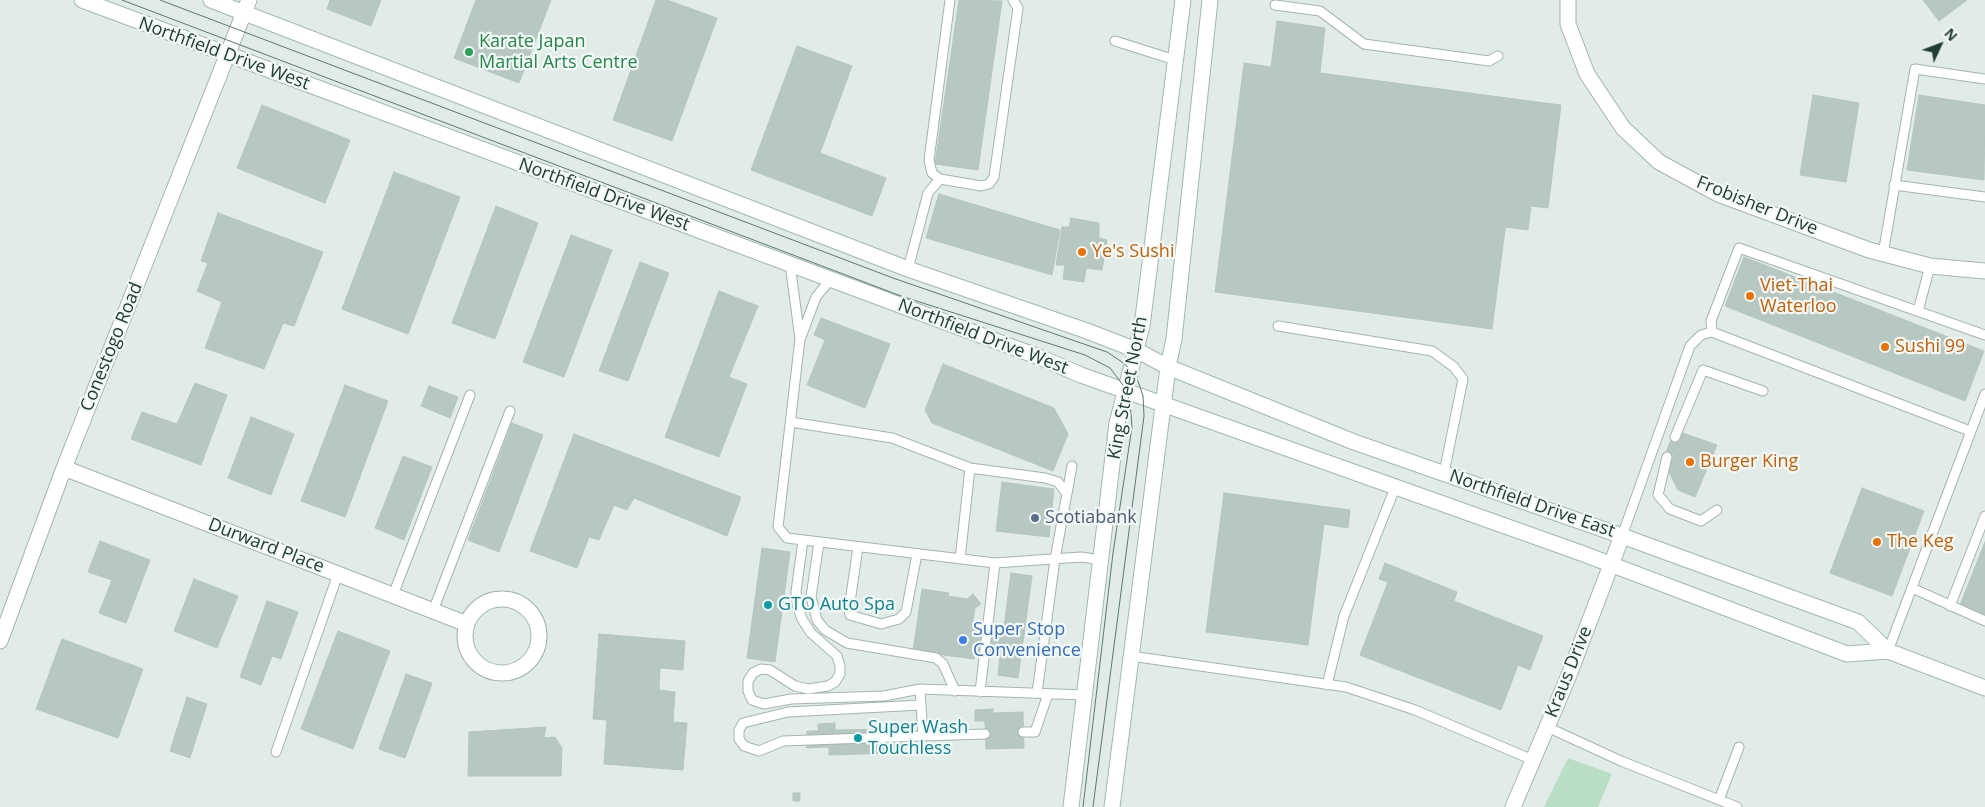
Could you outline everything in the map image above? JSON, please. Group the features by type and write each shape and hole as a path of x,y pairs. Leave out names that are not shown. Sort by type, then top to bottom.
{"main road":[{"name":"Northfield Drive West","path":"82,0 1040,357 1081,375 1126,389 1164,404"},
{"path":"212,0 246,6 908,269 1087,331 1136,350"},
{"name":"King Street North","path":"1071,807 1086,695 1117,423 1142,326 1183,0"},
{"name":"King Street North","path":"1112,807 1168,367 1174,339 1210,0"},
{"name":"Frobisher Drive","path":"1568,0 1568,24 1587,74 1623,128 1659,162 1718,194 1884,254 1930,266 1985,271"},
{"name":"Conestogo Road","path":"0,641 64,468 246,6"},
{"name":"Northfield Drive East","path":"1136,350 1168,367 1354,442 1622,536 1858,622 1888,651 1985,688"},
{"name":"Northfield Drive East","path":"1164,404 1612,565 1847,654 1888,651"},
{"name":"Durward Place","path":"64,468 467,624"},
{"name":"Kraus Drive","path":"1513,807 1547,727 1622,536"},
{"path":"497,600 511,600 523,606 533,616 538,629 538,642 534,655 525,665 513,672 500,673 486,670 475,662 468,651 465,637 467,624 474,612 484,604 497,600"}],"lane":[{"path":"950,0 929,160 932,173 940,179 980,186 989,184 994,177 1018,8 1013,0"},
{"path":"1275,5 1320,10 1364,44 1489,61 1498,56"},
{"path":"1115,41 1175,60"},
{"path":"1884,254 1915,68 1985,79"},
{"path":"908,269 928,192 940,179"},
{"path":"1894,185 1985,198"},
{"path":"1712,332 1710,321 1738,248 1985,335"},
{"path":"790,264 800,339 778,527 787,538 995,563 1081,557 1101,560"},
{"path":"1918,312 1930,266"},
{"path":"800,339 816,297 830,280"},
{"path":"1278,326 1432,351 1454,367 1463,379 1444,473"},
{"path":"1622,536 1690,346 1701,335 1712,332 1970,431"},
{"path":"1675,437 1703,370 1763,391"},
{"path":"1888,651 1985,394"},
{"path":"393,595 470,395"},
{"path":"433,610 510,411"},
{"path":"791,422 892,438 970,468 1045,478 1058,482 1067,494"},
{"path":"1667,457 1658,495 1670,509 1701,521 1717,510"},
{"path":"1037,694 1055,558 1072,466"},
{"path":"960,559 970,468"},
{"path":"1327,685 1344,616 1395,488"},
{"path":"1950,606 1985,516"},
{"path":"803,540 796,592 797,604 802,619 811,633 837,656 840,674 836,682 828,686 808,689 795,686 770,670 761,669 753,673 748,681 748,691 752,700 764,704 791,699 884,696 920,689 1086,695"},
{"path":"819,542 811,597 817,620 825,630 847,643 936,658 943,664 955,691"},
{"path":"858,547 849,609 850,616 882,624 899,619 906,612 917,554"},
{"path":"980,692 995,563"},
{"path":"276,752 338,574"},
{"path":"1912,588 1985,622"},
{"path":"1132,656 1346,687 1415,710 1533,760"},
{"path":"920,689 923,736"},
{"path":"1024,732 1035,732 1048,694"},
{"path":"921,705 788,712 743,723 739,730 739,739 744,746 759,751 783,741 985,734"},
{"path":"1547,727 1621,761 1736,807"},
{"path":"1719,800 1739,748"}],"green space":[{"path":"1568,758 1612,774 1598,807 1544,807"}],"building":[{"path":"330,0 381,0 371,26 327,9"},
{"path":"476,0 551,0 519,83 454,58"},
{"path":"656,0 667,0 717,18 672,141 613,120"},
{"path":"959,0 1002,1 978,170 935,164"},
{"path":"1923,0 1967,0 1939,21"},
{"path":"1277,21 1325,28 1320,73 1522,100 1492,329 1215,292 1244,63 1271,67"},
{"path":"797,46 852,66 820,153 886,178 872,216 751,170"},
{"path":"1813,95 1859,103 1846,182 1800,175"},
{"path":"1919,95 1985,105 1984,180 1907,170"},
{"path":"1522,100 1561,105 1548,208 1531,206 1528,230 1505,227"},
{"path":"262,105 350,140 325,203 237,168"},
{"path":"394,172 460,197 408,334 342,309"},
{"path":"939,194 1060,230 1052,275 926,238"},
{"path":"496,206 538,223 495,339 452,323"},
{"path":"218,213 323,252 294,326 283,323 264,369 205,348 222,302 197,291 208,263 201,261"},
{"name":"Ye's Sushi","path":"1071,218 1099,223 1099,238 1107,240 1102,270 1086,268 1084,282 1063,279 1065,265 1056,265 1062,227 1069,227"},
{"path":"571,235 612,250 564,377 523,362"},
{"path":"1744,257 1984,351 1965,401 1725,306"},
{"path":"640,262 669,273 628,381 599,371"},
{"path":"719,291 758,306 729,377 747,384 719,457 665,437"},
{"path":"821,318 890,344 865,408 807,385 825,340 814,335"},
{"path":"943,364 1054,408 1068,434 1053,471 932,423 925,410"},
{"path":"195,383 227,395 201,465 131,439 142,412 177,424"},
{"path":"345,385 388,401 345,517 301,501"},
{"path":"429,386 458,397 450,418 421,406"},
{"path":"251,417 294,434 271,495 228,478"},
{"path":"512,423 543,435 499,552 468,540"},
{"name":"Burger King","path":"1683,433 1717,445 1695,497 1678,490 1668,470 1674,455 1666,452 1671,440 1679,442"},
{"path":"574,434 741,497 727,536 634,498 627,510 614,505 599,540 589,537 577,568 530,551"},
{"path":"403,456 432,467 404,540 375,528"},
{"path":"1002,482 1054,489 1049,537 996,531"},
{"name":"The Keg","path":"1862,488 1924,511 1892,596 1830,573"},
{"path":"1224,493 1350,510 1348,528 1324,524 1308,645 1206,632"},
{"path":"100,541 150,560 126,623 99,613 112,580 88,572"},
{"path":"1985,542 1985,615 1960,605"},
{"name":"GTO Auto Spa","path":"762,548 790,552 775,662 747,658"},
{"path":"1385,563 1457,592 1454,601 1543,636 1530,670 1518,665 1501,710 1360,655 1388,582 1379,579"},
{"path":"1011,573 1032,576 1018,678 998,675 1000,655 975,652 978,631 1003,634"},
{"path":"194,579 238,596 217,648 174,631"},
{"path":"922,589 949,593 948,596 967,599 973,594 981,604 975,608 972,627 979,628 974,659 913,651"},
{"path":"267,601 298,612 281,659 272,656 261,685 240,677"},
{"path":"338,631 390,651 353,749 301,729"},
{"path":"599,634 685,641 683,670 660,668 659,690 675,692 673,722 687,723 683,770 604,764 607,720 593,719"},
{"path":"62,639 143,669 118,738 36,709"},
{"path":"406,674 432,683 405,758 379,749"},
{"path":"187,697 207,704 190,758 170,751"},
{"path":"993,709 993,713 1023,712 1024,748 986,749 985,721 975,721 975,710"},
{"name":"Super Wash Touchless","path":"835,723 835,730 890,729 890,724 906,723 907,746 895,746 895,753 829,755 829,747 807,748 807,731 818,731 818,724"},
{"path":"546,727 544,738 555,737 562,748 561,776 468,776 469,732"},
{"path":"793,793 800,793 800,801 793,801"}],"tram line":[{"path":"122,0 901,296 1085,355 1110,368 1126,389 1130,403 1132,427 1113,553 1083,807"},
{"path":"160,0 893,278 1107,352 1125,364 1138,381 1143,396 1144,416 1093,807"}],"place":[{"name":"Karate Japan Martial Arts Centre","path":"469,52"},
{"name":"Ye's Sushi","path":"1082,252"},
{"name":"Viet-Thai Waterloo","path":"1750,296"},
{"name":"Sushi 99","path":"1885,347"},
{"name":"Burger King","path":"1690,462"},
{"name":"Scotiabank","path":"1035,518"},
{"name":"The Keg","path":"1877,542"},
{"name":"GTO Auto Spa","path":"768,605"},
{"name":"Super Stop Convenience","path":"963,640"},
{"name":"Super Wash Touchless","path":"858,738"}]}
